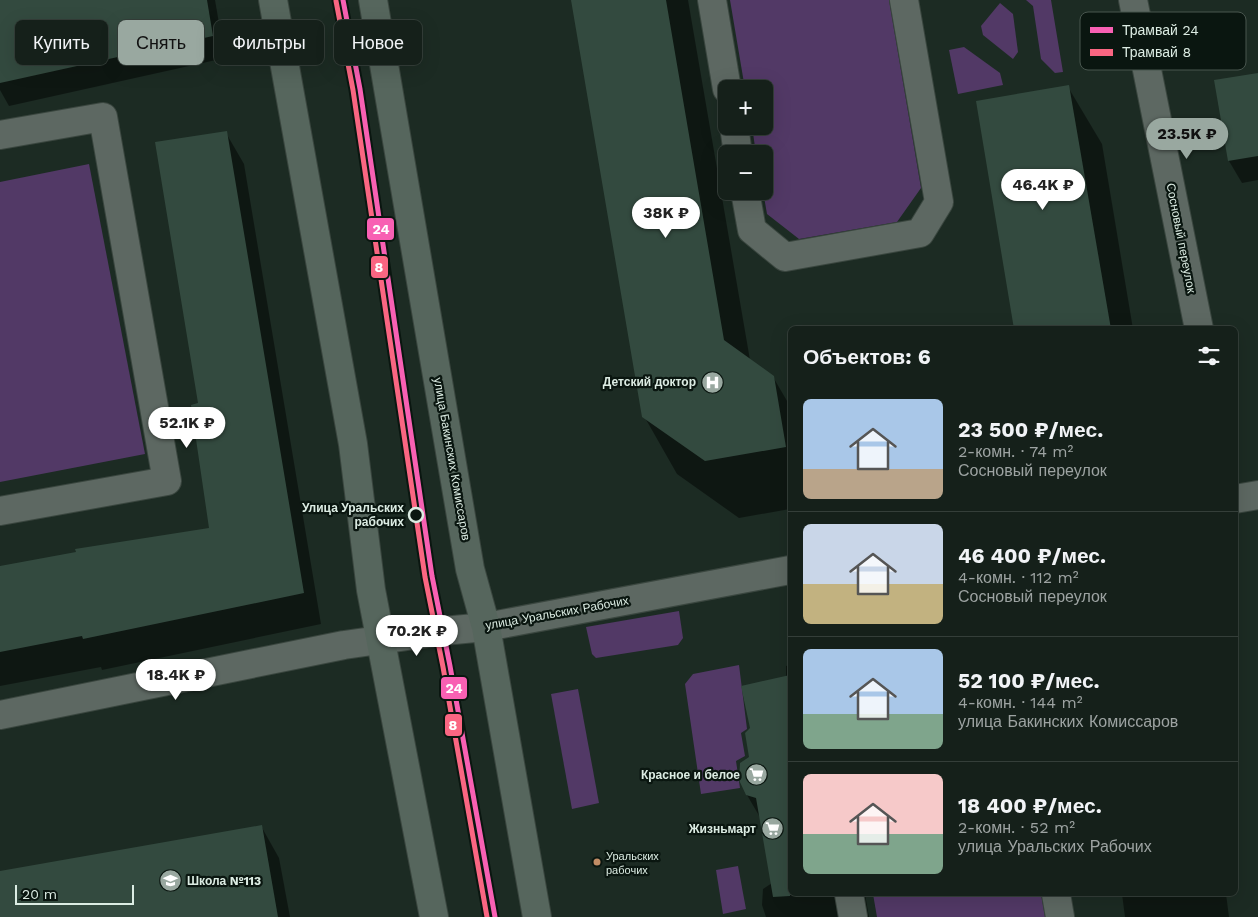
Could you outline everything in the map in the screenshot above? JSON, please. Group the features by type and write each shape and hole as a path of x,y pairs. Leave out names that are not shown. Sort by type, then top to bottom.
{"main road":[{"path":"272,0 353,444 371,590 434,917"},
{"name":"улица Бакинских Комиссаров","path":"373,0 470,569 486,627 537,917"}],"street":[{"path":"712,0 725,80"},
{"path":"747,200 752,230 785,257 920,233 939,202 904,0"},
{"name":"Сосновый переулок","path":"1147,70 1198,326"},
{"path":"0,135 103,117 167,481 0,511"},
{"path":"1238,498 1258,495"},
{"name":"улица Уральских Рабочих","path":"0,715 344,645 486,627 788,570"},
{"path":"849,896 853,917"},
{"path":"1056,896 1060,917"}],"shaded area":[{"path":"730,0 889,0 921,188 897,222 799,239 767,214 765,200 773,200 773,145 755,145 753,135 773,135 773,80 743,80"},
{"path":"1026,0 1051,0 1063,72 1055,73 1041,59 1033,6"},
{"path":"1000,3 1013,14 1018,52 1013,59 983,35 981,26"},
{"path":"964,47 1000,73 1003,85 958,94 949,50"},
{"path":"89,164 145,454 0,482 0,182"},
{"path":"679,611 683,638 678,645 596,658 592,654 586,627"},
{"path":"739,665 747,729 741,733 745,756 736,761 740,788 701,794 685,684 693,674"},
{"path":"578,689 599,803 572,809 551,694"},
{"path":"738,866 746,909 723,914 716,870"},
{"path":"873,896 1041,896 1045,917 877,917"}],"building":[{"path":"0,0 207,0 213,36 204,38 204,20 118,20 118,57 108,59 108,20 15,20 15,65 82,65 0,83"},
{"path":"571,0 666,0 724,340 774,376 786,447 705,461 642,417"},
{"path":"1258,73 1258,156 1228,161 1214,80"},
{"path":"1069,85 1110,326 1014,326 976,101"},
{"path":"227,131 304,593 83,639 82,636 0,652 0,566 76,552 75,549 209,528 191,405 198,403 155,142"},
{"path":"788,675 788,896 790,896 773,897 756,798 746,795 739,780 740,763 749,757 745,733 750,728 741,686"},
{"path":"262,825 278,917 0,917 0,871"}],"tram line":[{"name":"24","path":"343,0 360,89 432,576 495,917"},
{"name":"8","path":"336,1 353,90 425,577 443,667 487,917"}],"place":[{"name":"Детский доктор","path":"712,382"},
{"name":"Улица Уральских рабочих","path":"416,515"},
{"name":"Красное и белое","path":"756,775"},
{"name":"Жизньмарт","path":"772,829"},
{"name":"Уральских рабочих","path":"597,862"},
{"name":"Школа №113","path":"171,881"}]}
